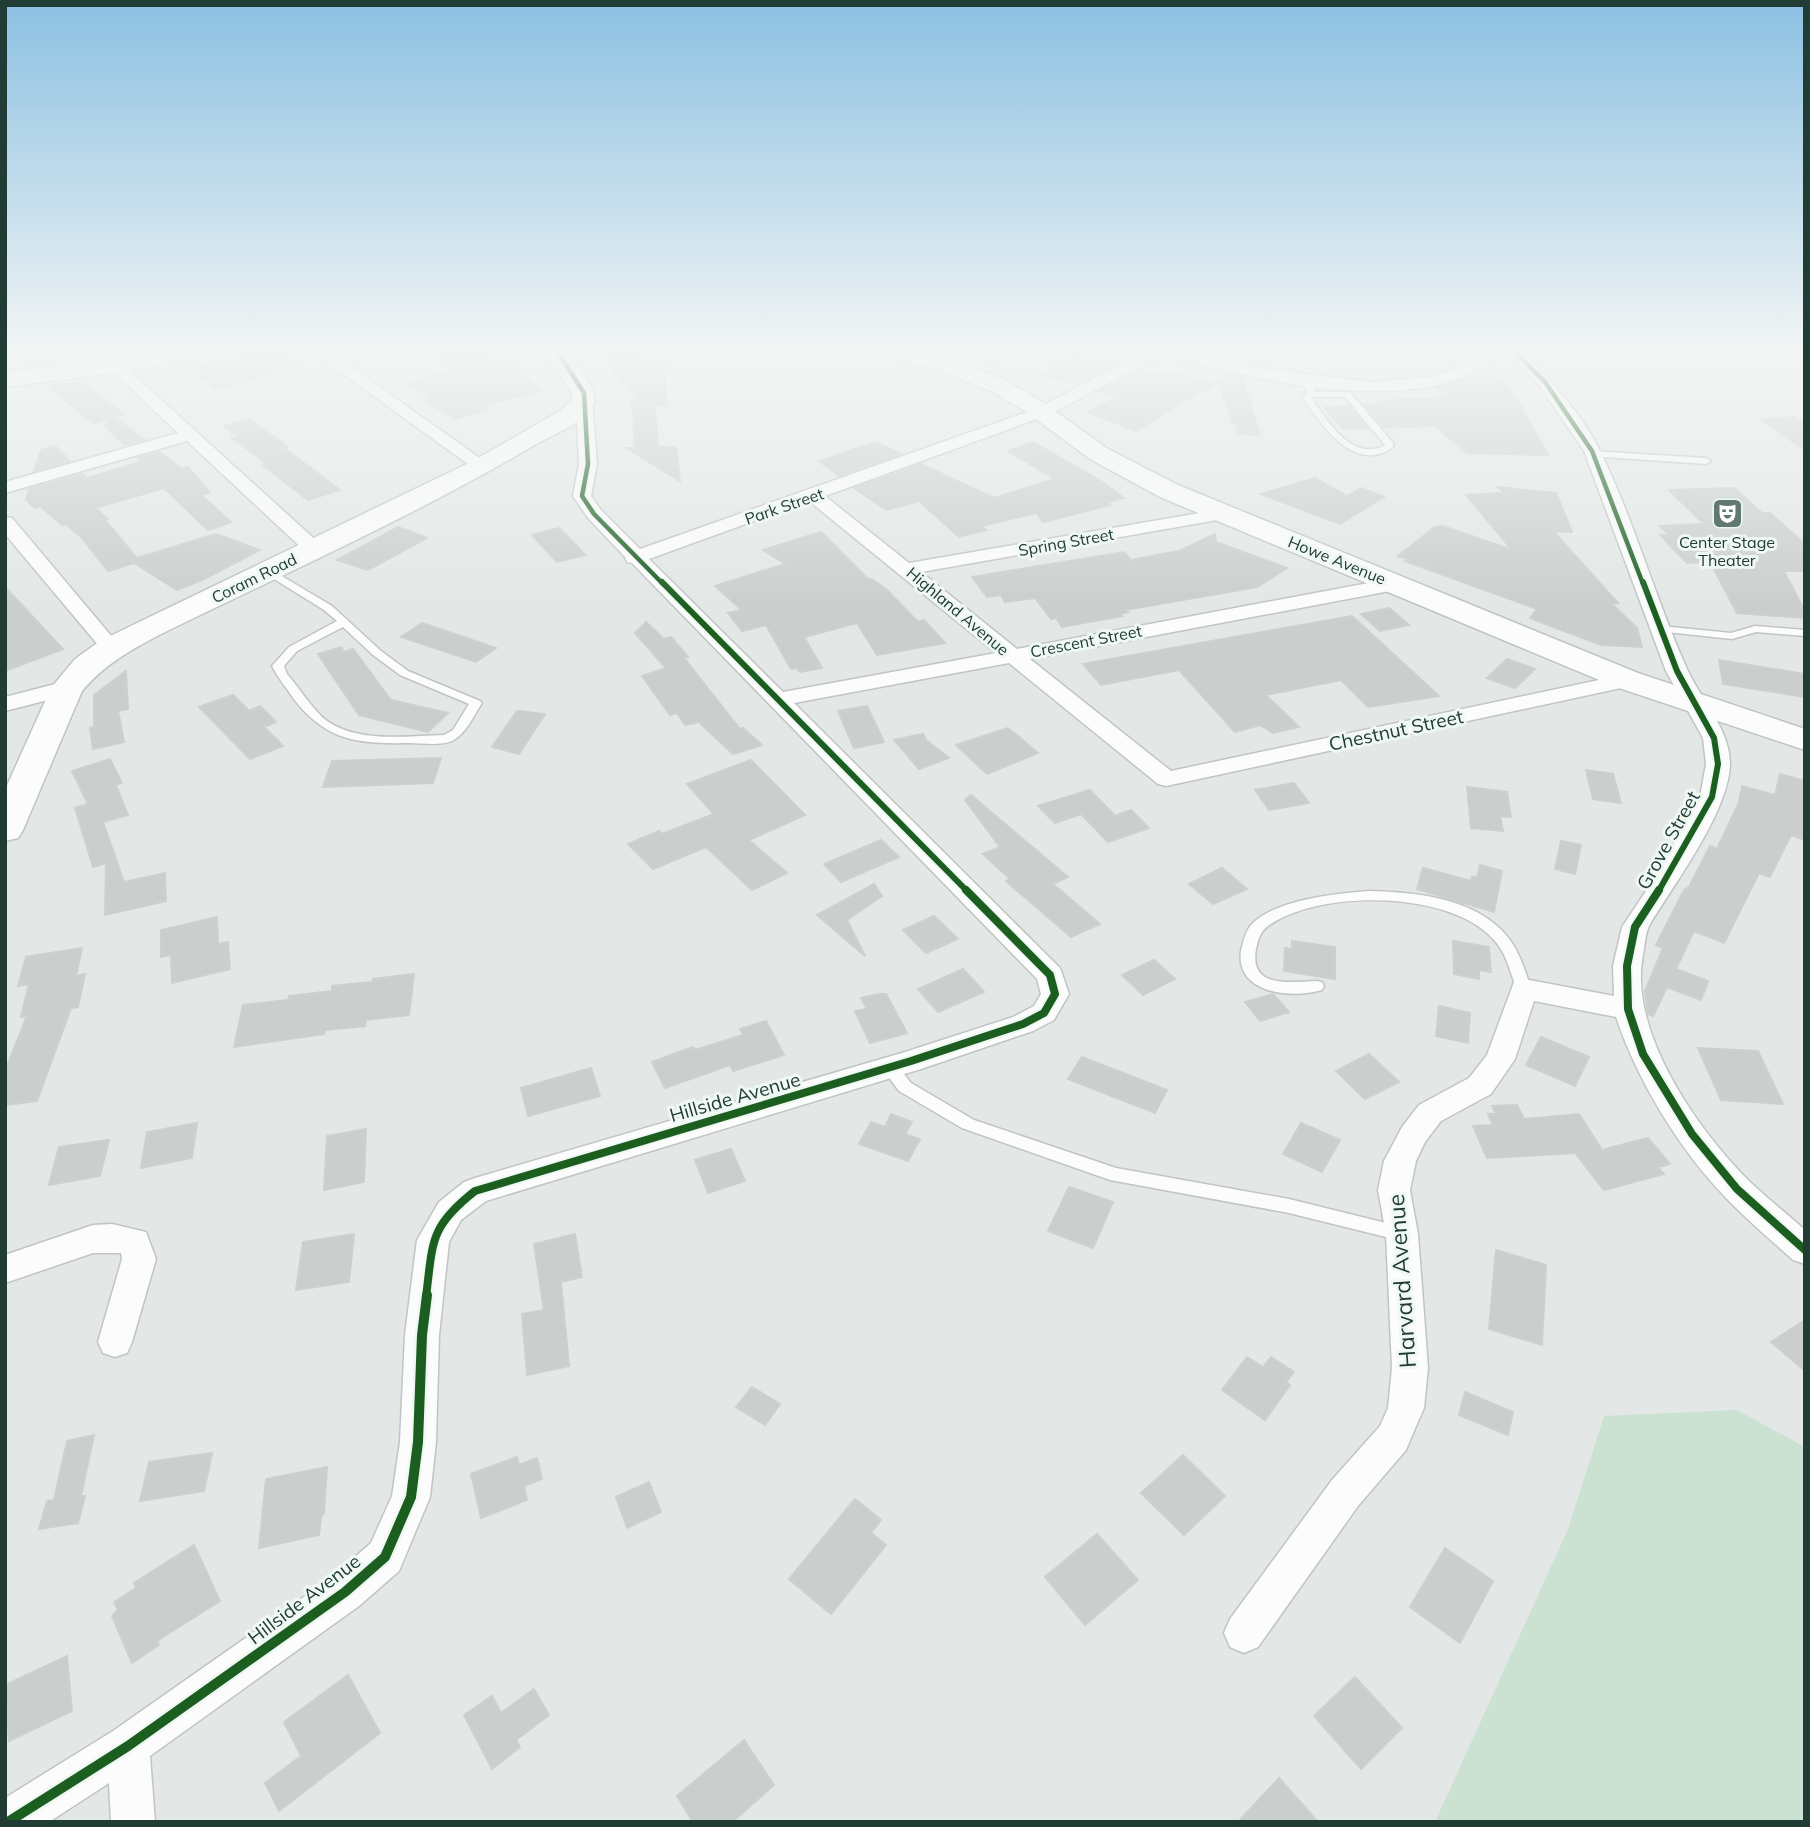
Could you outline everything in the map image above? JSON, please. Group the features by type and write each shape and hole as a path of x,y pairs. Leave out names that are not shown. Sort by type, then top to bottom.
{"street":[{"path":"437,434 482,466"},
{"name":"Coram Road","path":"5,830 67,688 86,666 111,648 482,466 537,434"},
{"name":"Hillside Avenue","path":"8,1822 128,1746 345,1592 385,1557 411,1497 418,1442 422,1335 433,1240 450,1211 475,1191 890,1068 1023,1024 1044,1013 1055,994 1050,975 634,558 594,514 582,496 588,464 586,434"},
{"name":"Park Street","path":"634,558 982,434"},
{"name":"Howe Avenue","path":"1072,434 1135,475 1223,514 1626,680 1805,740"},
{"name":"Grove Street","path":"1580,434 1593,454 1677,671 1714,738 1718,764 1712,797 1659,891 1635,927 1627,966 1629,1009 1643,1054 1692,1134 1737,1189 1805,1250"},
{"path":"5,488 190,435 314,548"},
{"name":"Highland Avenue","path":"814,496 1166,779"},
{"name":"Spring Street","path":"908,569 1223,514"},
{"path":"5,522 111,648"},
{"name":"Crescent Street","path":"777,699 1395,584"},
{"name":"Chestnut Street","path":"1166,779 1626,680"},
{"path":"5,704 67,688"},
{"path":"1524,989 1629,1009"},
{"name":"Harvard Avenue","path":"1244,1633 1345,1493 1393,1437 1406,1408 1410,1368 1402,1234 1394,1190 1400,1161 1430,1113 1479,1086 1500,1059 1524,989"},
{"path":"5,1269 93,1240 112,1238 134,1242 139,1259 115,1342"},
{"path":"128,1746 133,1822"}],"lane":[{"path":"1336,434 1344,445 1361,451 1371,451 1382,450 1390,444 1382,434"},
{"path":"1593,454 1706,461"},
{"path":"270,572 328,608 344,622 389,663 405,673 476,703 457,732 447,739 372,738 324,724 278,666 293,649 344,622"},
{"path":"1661,629 1732,636 1755,629 1805,632"},
{"path":"1317,986 1286,988 1262,984 1252,975 1247,961 1255,930 1274,916 1325,898 1367,895 1436,903 1465,913 1492,930 1512,954 1524,989"},
{"path":"890,1068 905,1087 968,1124 1116,1175 1289,1206 1402,1234"}],"green space":[{"path":"1737,1410 1805,1447 1805,1822 1435,1822 1568,1529 1604,1416"}],"building":[{"path":"113,434 137,434 144,440 124,445"},
{"path":"236,434 270,434 288,447 284,448 340,490 308,500 262,465 267,463 231,438 238,436"},
{"path":"634,434 657,434 658,447 676,447 680,481 626,448 635,448"},
{"path":"1445,434 1536,434 1548,455 1467,453"},
{"path":"1782,434 1805,434 1805,450"},
{"path":"875,442 901,454 839,476 819,461"},
{"path":"1033,442 1101,481 1124,498 1107,502 1111,505 1043,522 1036,513 981,526 986,530 959,537 919,501 886,510 854,488 921,464 994,498 1055,479 1008,451"},
{"path":"55,446 70,461 34,471 41,450"},
{"path":"160,452 182,469 188,467 210,493 201,495 231,522 208,530 164,488 95,508 108,519 105,520 137,558 216,534 260,550 177,590 134,563 108,571 81,537 66,524 62,525 40,506 35,508 26,500 29,489 82,474 87,478 141,462 137,458"},
{"path":"1315,478 1347,496 1361,488 1384,497 1340,524 1261,494"},
{"path":"1498,487 1556,493 1572,532 1553,531 1618,603 1612,604 1637,628 1642,647 1601,645 1530,618 1537,609 1405,561 1407,559 1398,556 1435,527 1443,526 1512,550 1466,495 1504,493"},
{"path":"1734,488 1762,513 1770,513 1805,544 1805,571 1784,571 1805,612 1805,618 1737,613 1710,562 1687,563 1660,535 1669,535 1660,526 1704,524 1669,490"},
{"path":"398,527 427,538 368,570 337,560"},
{"path":"559,528 585,555 557,562 532,535"},
{"path":"821,532 869,580 872,579 887,590 918,622 924,620 945,643 877,655 857,623 804,637 822,668 800,672 797,668 791,669 766,625 742,631 728,613 742,610 715,586 785,564 763,550"},
{"path":"1215,534 1216,542 1287,568 1257,587 1125,610 1128,612 1120,614 1122,616 1062,627 1056,618 1051,619 1035,598 1005,602 1001,595 987,597 972,577 1124,552 1131,560 1179,551"},
{"path":"5,587 63,649 5,671"},
{"path":"1389,608 1409,625 1380,631 1361,614"},
{"path":"1352,616 1439,696 1368,707 1341,680 1266,695 1299,727 1273,733 1260,725 1235,732 1179,670 1101,685 1083,664"},
{"path":"646,622 664,639 671,637 688,657 684,658 740,729 743,728 762,745 733,754 699,722 685,725 677,713 670,715 642,676 666,668 635,633"},
{"path":"422,623 496,648 476,662 401,637"},
{"path":"341,647 344,652 353,649 391,700 448,713 428,732 359,715 318,654"},
{"path":"1507,659 1535,669 1515,688 1487,678"},
{"path":"1719,660 1805,674 1805,697 1723,684"},
{"path":"126,671 128,709 118,711 124,742 93,749 90,728 94,727 94,695"},
{"path":"233,695 249,711 260,706 276,722 264,727 283,746 250,759 199,707"},
{"path":"867,706 884,742 854,748 838,711"},
{"path":"517,711 545,714 519,754 492,747"},
{"path":"1008,728 1038,753 987,774 956,745"},
{"path":"923,734 926,740 949,758 919,769 894,740"},
{"path":"441,758 433,783 323,787 332,761"},
{"path":"110,759 122,783 116,785 128,815 103,822 124,882 165,873 166,901 105,915 106,863 93,867 75,808 88,804 72,771"},
{"path":"751,760 805,815 749,840 787,873 752,890 706,847 653,869 628,844 714,814 687,784"},
{"path":"1586,770 1613,774 1621,803 1593,799"},
{"path":"1780,774 1805,781 1805,840 1791,835 1770,877 1759,873 1724,943 1694,931 1676,969 1708,981 1701,1000 1667,987 1653,1016 1648,1014 1645,991 1663,948 1656,945 1684,890 1689,887 1710,846 1717,849 1739,802 1742,786 1775,795"},
{"path":"1294,783 1309,803 1269,810 1255,790"},
{"path":"1467,787 1507,792 1511,817 1500,816 1503,831 1471,828"},
{"path":"1090,790 1115,816 1131,810 1149,828 1108,842 1081,814 1055,823 1038,806"},
{"path":"971,795 1068,877 1053,884 1100,924 1071,937 1006,881 1010,879 983,854 1000,847 965,800"},
{"path":"881,840 899,857 841,882 824,864"},
{"path":"1561,841 1581,845 1575,874 1555,869"},
{"path":"1480,865 1502,871 1494,912 1417,889 1423,868 1471,881 1472,876 1477,878"},
{"path":"1222,868 1247,889 1213,904 1189,884"},
{"path":"874,884 882,896 847,920 865,956 817,915"},
{"path":"934,916 958,939 926,953 903,930"},
{"path":"217,917 218,944 228,942 230,969 172,983 171,955 161,957 161,930"},
{"path":"1292,941 1335,947 1335,979 1284,971 1285,948 1292,949"},
{"path":"1453,941 1489,947 1491,972 1479,970 1479,979 1454,974"},
{"path":"82,948 76,976 85,974 78,1007 71,1008 37,1101 5,1105 5,1071 27,1016 21,1017 29,984 18,986 26,957"},
{"path":"1154,960 1175,979 1143,995 1122,975"},
{"path":"963,969 984,992 938,1012 918,989"},
{"path":"414,974 409,1015 366,1020 365,1026 325,1030 324,1034 234,1047 243,1005 288,1000 289,996 332,991 332,986"},
{"path":"886,994 907,1033 870,1043 855,1011 867,1009 861,998"},
{"path":"1273,994 1289,1012 1260,1021 1245,1002"},
{"path":"1439,1006 1470,1013 1468,1043 1436,1036"},
{"path":"766,1021 784,1055 733,1071 730,1065 665,1088 652,1062 693,1047 695,1050 743,1035 740,1029"},
{"path":"1541,1037 1589,1057 1575,1086 1526,1065"},
{"path":"1698,1048 1758,1051 1783,1104 1721,1100"},
{"path":"1369,1054 1399,1082 1365,1099 1336,1071"},
{"path":"1082,1057 1167,1090 1155,1113 1068,1079"},
{"path":"591,1068 600,1096 528,1116 521,1088"},
{"path":"1517,1105 1524,1119 1579,1114 1602,1150 1648,1138 1670,1164 1658,1167 1664,1174 1604,1190 1575,1153 1487,1158 1473,1126 1493,1125 1488,1114 1496,1114 1492,1106"},
{"path":"891,1114 912,1122 905,1134 920,1139 908,1161 859,1144 871,1122 885,1127"},
{"path":"197,1123 192,1158 141,1168 147,1132"},
{"path":"1301,1123 1340,1140 1322,1172 1283,1154"},
{"path":"366,1129 364,1182 324,1190 327,1136"},
{"path":"109,1140 100,1176 49,1185 59,1147"},
{"path":"731,1149 745,1181 708,1193 695,1160"},
{"path":"1069,1187 1113,1202 1093,1248 1048,1231"},
{"path":"354,1234 349,1282 296,1290 303,1242"},
{"path":"575,1234 582,1277 561,1282 569,1366 527,1375 522,1314 544,1310 534,1244"},
{"path":"1496,1250 1546,1265 1542,1345 1489,1329"},
{"path":"1805,1320 1805,1371 1771,1342"},
{"path":"1247,1357 1263,1367 1271,1357 1294,1372 1286,1382 1290,1385 1265,1420 1222,1390"},
{"path":"752,1387 780,1404 765,1425 736,1407"},
{"path":"1465,1392 1513,1412 1508,1435 1459,1415"},
{"path":"94,1435 78,1523 39,1529 47,1501 54,1500 67,1441"},
{"path":"212,1453 204,1491 140,1501 149,1462"},
{"path":"1183,1455 1225,1496 1184,1535 1141,1493"},
{"path":"517,1457 519,1465 537,1458 542,1479 524,1486 527,1500 481,1518 471,1474"},
{"path":"327,1467 324,1513 319,1535 259,1548 266,1479"},
{"path":"649,1482 661,1512 627,1528 616,1497"},
{"path":"855,1499 881,1520 871,1533 886,1545 831,1614 789,1579"},
{"path":"1097,1534 1138,1580 1085,1625 1045,1577"},
{"path":"194,1545 220,1601 157,1641 159,1645 132,1663 112,1616 118,1610 114,1602 136,1588 134,1583"},
{"path":"1445,1548 1493,1581 1460,1643 1410,1607"},
{"path":"67,1656 72,1711 9,1741 5,1685"},
{"path":"348,1675 380,1733 279,1811 265,1783 301,1756 284,1722"},
{"path":"1355,1677 1402,1728 1361,1769 1314,1716"},
{"path":"534,1689 549,1715 516,1740 520,1747 492,1769 464,1715 492,1696 501,1713"},
{"path":"744,1740 774,1785 732,1822 693,1822 677,1796"},
{"path":"1279,1778 1318,1822 1238,1822"}],"cycle path":[{"path":"8,1822 128,1746 345,1592 385,1557 411,1497 418,1442 422,1335 433,1240 450,1211 475,1191 911,1061 1023,1024 1044,1013 1055,994 1050,975 594,514 582,496 588,464 586,434"},
{"path":"1581,434 1592,451 1677,671 1714,738 1718,764 1712,797 1659,891 1635,927 1627,966 1628,1009 1643,1054 1692,1134 1737,1189 1805,1250"}],"place":[{"name":"Center Stage Theater","path":"1727,513"}]}
